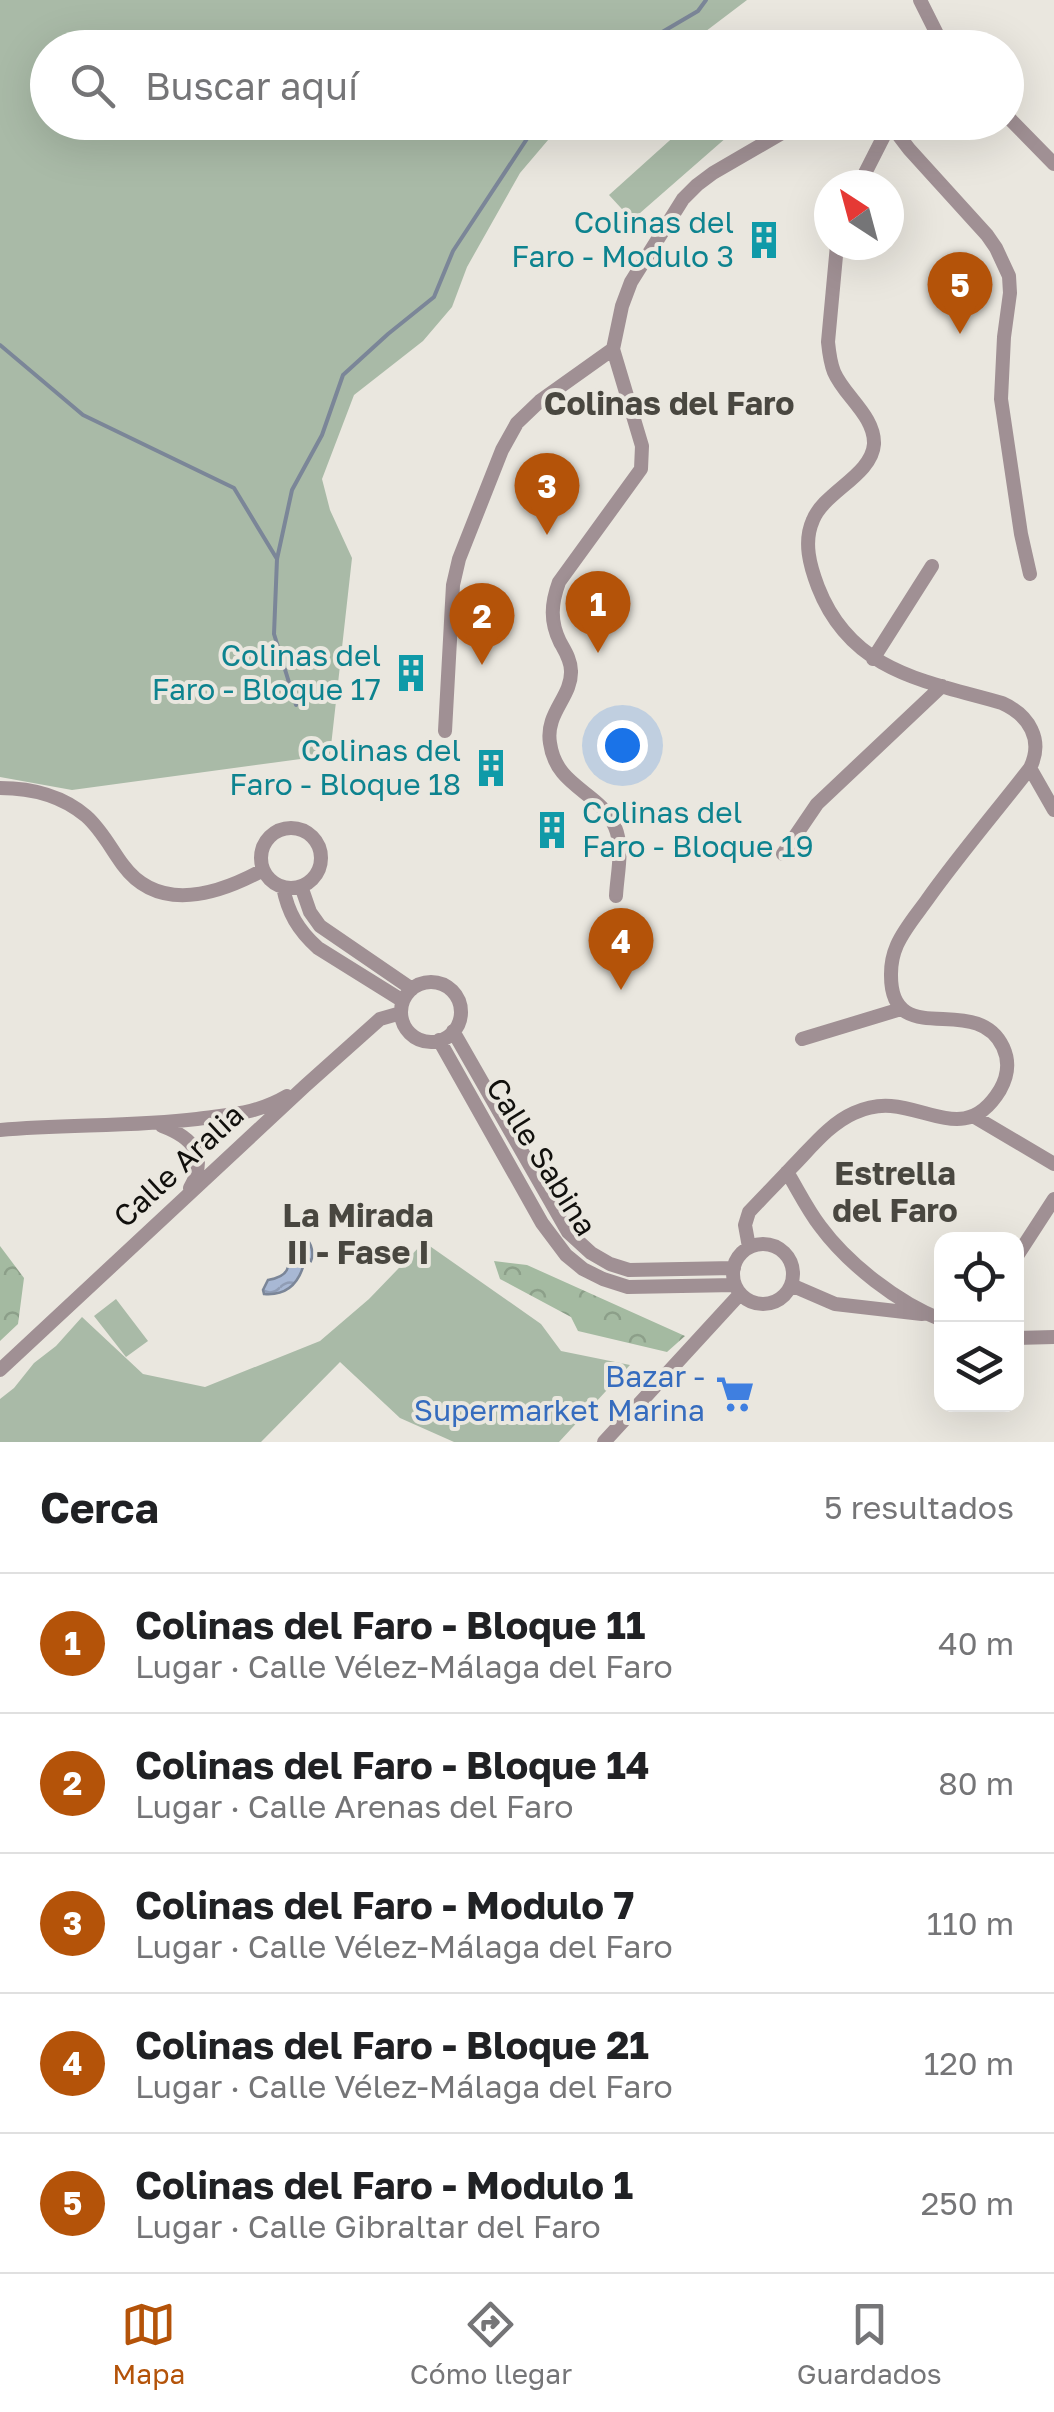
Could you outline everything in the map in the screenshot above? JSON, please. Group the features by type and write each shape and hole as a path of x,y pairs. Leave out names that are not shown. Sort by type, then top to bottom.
{"street":[{"path":"920,0 935,30"},
{"path":"1024,133 1054,164"},
{"path":"616,896 620,847 615,828 597,804 559,771 550,743 553,714 572,674 552,619 553,596 558,582 641,469 642,446 612,349 631,282 683,199 713,173 771,140"},
{"path":"866,170 882,140"},
{"path":"902,140 987,235 1009,276 1002,399 1030,574"},
{"path":"750,1248 745,1225 749,1212 840,1120 856,1112 891,1106 961,1120 983,1110 1001,1088 1008,1061 989,1027 978,1022 912,1015 902,1009 890,978 898,942 1030,768 1036,753 1036,742 1026,719 1016,710 905,674 873,659 853,642 822,598 809,557 813,518 866,464 874,441 867,420 840,384 830,358 836,260"},
{"path":"446,731 453,585 459,558 502,450 517,423 540,400 612,349"},
{"path":"873,659 932,566"},
{"path":"783,854 817,804 942,686"},
{"path":"1030,768 1054,810"},
{"path":"0,788 34,790 62,799 103,835 125,868 142,884 166,894 190,896 212,892 236,885 263,870"},
{"path":"281,830 300,830 315,841 321,858 319,868 301,886 282,887 263,870 260,860 266,840 281,830"},
{"path":"301,886 310,912 320,926 405,1001"},
{"path":"282,887 295,923 306,937 405,1001"},
{"path":"434,982 452,990 461,1009 453,1032 439,1040 414,1037 402,1022 405,1001 424,983 434,982"},
{"name":"Calle Aralia","path":"0,1370 305,1086 405,1001"},
{"path":"802,1039 902,1009"},
{"name":"Calle Sabina","path":"453,1032 578,1244 610,1264 630,1270 734,1268"},
{"name":"Calle Sabina","path":"439,1040 542,1223 566,1256 603,1280 628,1286 738,1290"},
{"path":"0,1130 156,1124 234,1116 254,1112 305,1086"},
{"path":"234,1116 245,1134 242,1145"},
{"path":"972,1116 1054,1164"},
{"path":"186,1196 198,1175 194,1130 205,1118"},
{"path":"156,1124 178,1132 213,1163 224,1161"},
{"path":"788,1172 819,1225 838,1248 862,1271 934,1316"},
{"path":"1024,1246 1054,1199"},
{"path":"770,1245 787,1256 792,1266 793,1276 786,1294 770,1304 751,1302 738,1290 734,1268 741,1253 750,1248 770,1245"},
{"path":"790,1285 836,1304 934,1317"},
{"path":"604,1442 738,1290"},
{"path":"1024,1338 1054,1337"}],"green space":[{"path":"0,0 747,0 707,30 30,30 30,140 548,140 520,173 467,267 452,307 423,341 354,395 322,479 330,510 352,558 330,755 72,790 0,777"},
{"path":"670,140 724,140 632,220 609,195"},
{"path":"424,1242 541,1324 561,1351 630,1365 559,1442 454,1442 400,1418 340,1362 261,1442 0,1442 0,1399 82,1317 143,1374 205,1387 320,1341 369,1299"},
{"path":"0,1246 24,1278 18,1324 0,1341"},
{"path":"494,1261 527,1265 685,1336 667,1352 578,1331 571,1317 500,1279"},
{"path":"116,1299 148,1341 126,1357 94,1316"}],"water":[{"path":"305,1239 311,1246 311,1261 305,1260 300,1275 286,1290 264,1294 268,1280 285,1273 288,1247"}],"waterway":[{"path":"666,30 698,11 706,0"},
{"path":"296,705 274,634 277,559 292,490 322,435 343,375 434,297 453,251 526,140"},
{"path":"0,345 83,415 234,488 277,559"}],"place":[{"name":"Colinas del Faro - Modulo 3","path":"764,240"},
{"name":"Colinas del Faro - Modulo 1","path":"960,334"},
{"name":"Colinas del Faro - Modulo 7","path":"547,535"},
{"name":"Colinas del Faro - Bloque 11","path":"598,653"},
{"name":"Colinas del Faro - Bloque 14","path":"482,665"},
{"name":"Colinas del Faro - Bloque 17","path":"411,673"},
{"name":"Colinas del Faro - Bloque 18","path":"491,768"},
{"name":"Colinas del Faro - Bloque 19","path":"552,830"},
{"name":"Colinas del Faro - Bloque 21","path":"621,990"},
{"name":"Bazar - Supermarket Marina","path":"735,1394"}],"district":[{"name":"Colinas del Faro","path":"669,404"},
{"name":"Estrella del Faro","path":"895,1192"},
{"name":"La Mirada II - Fase I","path":"358,1234"}]}
